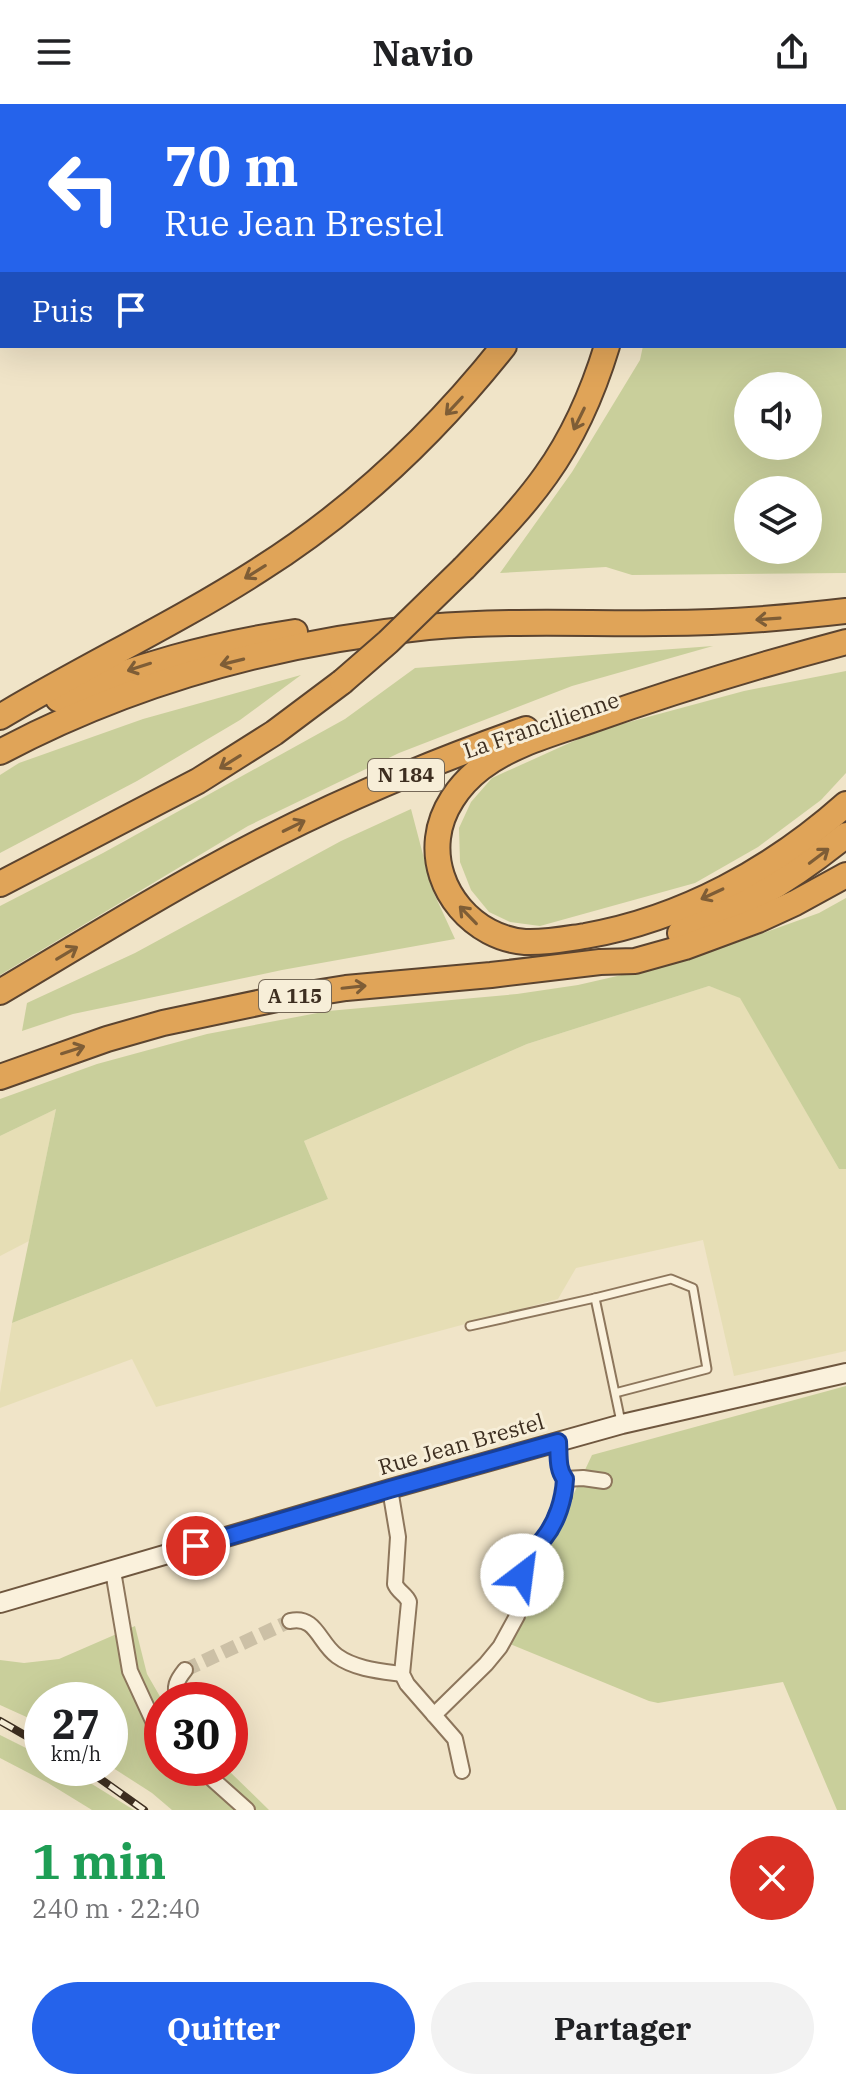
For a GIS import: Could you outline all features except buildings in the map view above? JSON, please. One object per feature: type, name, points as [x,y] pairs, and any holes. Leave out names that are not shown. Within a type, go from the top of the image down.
[{"type":"highway","points":[[0,717],[232,587],[314,532],[364,494],[413,448],[502,348]]},
{"type":"highway","points":[[0,884],[198,781],[274,733],[342,682],[388,642],[464,568],[523,505],[546,475],[579,418],[606,348]]},
{"type":"highway","points":[[0,752],[67,720],[137,692],[218,666],[346,638],[429,627],[748,620],[846,611]]},
{"type":"highway","points":[[0,725],[122,672],[170,657],[259,637],[398,619],[455,617],[576,623]]},
{"type":"highway","points":[[846,641],[631,707],[535,740],[501,756],[475,773],[457,792],[441,826],[438,854],[450,893],[473,923],[498,936],[522,942],[546,942],[635,924],[701,899],[756,872],[846,804]]},
{"type":"highway","name":"La Francilienne","points":[[0,992],[216,866],[322,812],[429,766],[543,723],[638,692],[707,672],[846,641]]},
{"type":"highway","name":"A 115","points":[[0,1077],[107,1039],[219,1010],[346,988],[600,962],[615,952],[658,941],[732,910],[796,873],[846,835]]},
{"type":"highway","points":[[600,962],[635,961],[721,935],[795,903],[846,875]]},
{"type":"street","name":"Rue Jean Brestel","points":[[0,1603],[622,1424],[846,1373]]},
{"type":"street","points":[[434,1715],[486,1664],[500,1647],[517,1616],[524,1561],[544,1539],[564,1496],[565,1479],[559,1465],[558,1442]]},
{"type":"street","points":[[565,1479],[604,1481]]},
{"type":"street","points":[[390,1489],[398,1537],[395,1584],[409,1602],[402,1674],[407,1684],[455,1739],[462,1771]]},
{"type":"street","points":[[113,1571],[130,1671],[144,1704]]},
{"type":"street","points":[[290,1621],[308,1621],[337,1656],[369,1670],[402,1674]]},
{"type":"street","points":[[176,1682],[185,1670]]},
{"type":"street","points":[[220,1786],[247,1810]]},
{"type":"lane","points":[[470,1326],[671,1279],[693,1288],[707,1369],[615,1393]]},
{"type":"lane","points":[[595,1298],[622,1424]]},
{"type":"shaded area","points":[[709,986],[740,997],[839,1169],[846,1169],[846,1351],[734,1376],[703,1240],[576,1268],[558,1299],[156,1407],[132,1359],[0,1408],[12,1323],[328,1199],[304,1141],[527,1044]]},
{"type":"shaded area","points":[[56,1109],[29,1241],[0,1256],[0,1136]]},
{"type":"green space","points":[[643,348],[846,348],[846,573],[632,575],[606,567],[500,573],[572,472],[640,360]]},
{"type":"green space","points":[[713,646],[572,686],[399,753],[248,826],[0,975],[0,906],[103,853],[345,719],[415,668]]},
{"type":"green space","points":[[846,671],[846,773],[821,800],[758,847],[695,883],[540,926],[510,922],[489,912],[471,890],[460,862],[459,828],[471,802],[492,778],[596,731],[744,691]]},
{"type":"green space","points":[[301,675],[240,720],[137,781],[0,853],[0,775],[19,763],[143,719]]},
{"type":"green space","points":[[411,809],[432,889],[455,939],[282,970],[73,1014],[22,1031],[27,1003],[135,953],[341,841]]},
{"type":"green space","points":[[846,898],[846,1169],[839,1169],[740,998],[709,986],[527,1044],[304,1141],[328,1199],[12,1323],[56,1109],[0,1136],[0,1099],[97,1064],[207,1034],[328,1011],[517,994],[578,985],[639,971],[738,942],[819,913]]},
{"type":"green space","points":[[846,1386],[846,1810],[837,1810],[783,1682],[658,1703],[510,1644],[536,1574],[592,1455]]},
{"type":"green space","points":[[135,1626],[152,1682],[144,1682],[144,1786],[244,1786],[269,1810],[172,1810],[128,1778],[128,1682],[24,1682],[24,1716],[0,1705],[0,1660],[24,1663],[59,1659]]},
{"type":"green space","points":[[0,1735],[24,1747],[24,1770],[0,1758]]},
{"type":"green space","points":[[53,1786],[95,1786],[134,1810],[92,1810]]},
{"type":"tunnel","points":[[185,1670],[290,1621]]},
{"type":"railway","points":[[0,1721],[24,1735]]},
{"type":"railway","points":[[110,1786],[144,1810]]},
{"type":"route","points":[[196,1546],[558,1442],[559,1465],[565,1479],[564,1496],[544,1539],[524,1561],[522,1575]]}]
